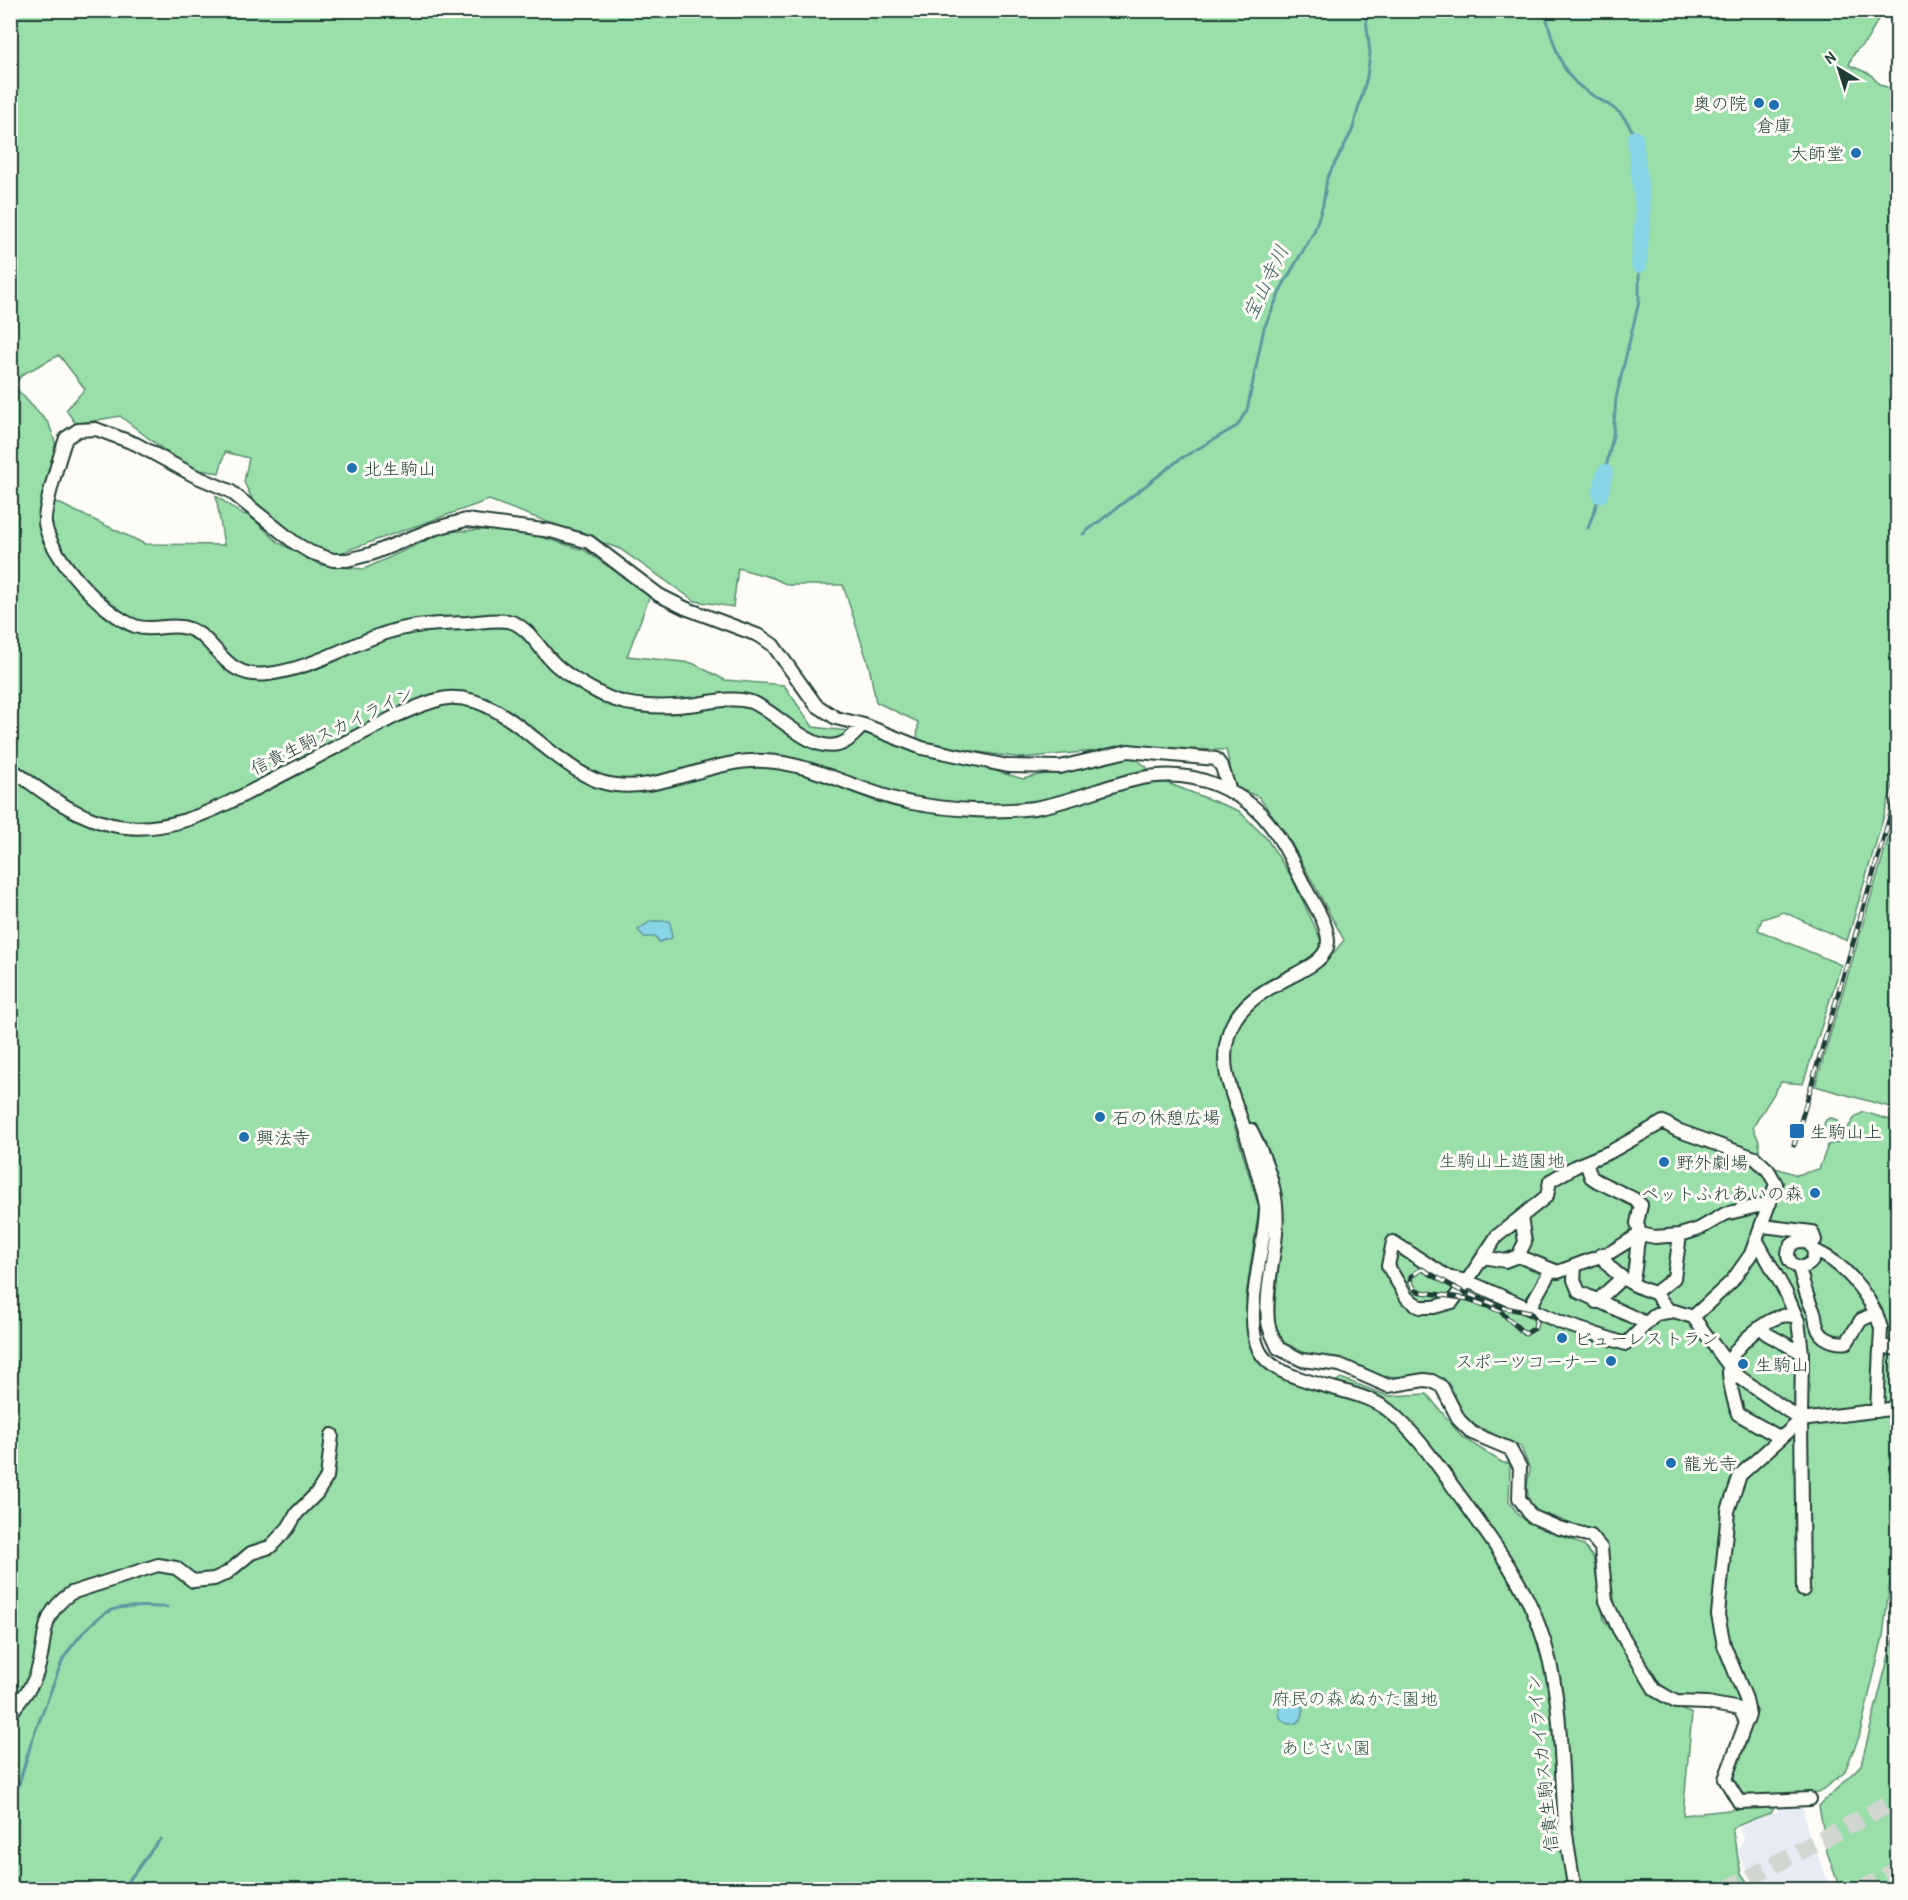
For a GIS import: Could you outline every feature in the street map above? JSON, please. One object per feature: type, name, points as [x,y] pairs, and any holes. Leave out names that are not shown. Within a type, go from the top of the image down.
[{"type":"street","points":[[864,725],[843,743],[832,746],[820,744],[795,731],[754,703],[732,699],[660,707],[612,700],[561,670],[513,622],[499,620],[415,625],[377,635],[318,662],[265,675],[249,675],[228,663],[199,636],[186,628],[136,627],[109,612],[84,586],[56,550],[44,522],[66,438],[78,430],[96,429],[136,444],[195,476],[230,491],[295,543],[310,552],[333,560],[347,560],[371,554],[433,529],[466,520],[551,531],[589,542],[659,595],[685,608],[760,636],[772,645],[816,705],[840,720],[864,725],[922,748],[1008,766],[1060,767],[1128,751],[1215,759],[1222,767],[1230,791]]},
{"type":"street","name":"信貴生駒スカイライン","points":[[10,768],[61,805],[102,822],[132,827],[167,825],[206,813],[396,716],[428,702],[448,698],[479,702],[498,712],[577,771],[595,780],[619,786],[643,785],[725,762],[754,760],[786,762],[903,802],[932,807],[1033,808],[1147,775],[1179,774],[1230,791],[1260,813],[1275,831],[1318,912],[1328,940],[1327,948],[1320,960],[1254,996],[1241,1010],[1229,1029],[1225,1048],[1227,1078],[1265,1201],[1254,1318],[1258,1348],[1270,1365],[1383,1406],[1404,1425],[1444,1474],[1503,1556],[1539,1624],[1549,1658],[1556,1697],[1565,1832],[1575,1890]]},
{"type":"street","points":[[1693,1317],[1732,1281],[1757,1241],[1776,1184],[1768,1170],[1755,1158],[1677,1130],[1663,1122],[1610,1152],[1550,1181],[1547,1196],[1497,1236],[1484,1257],[1467,1281],[1452,1302],[1434,1308],[1420,1307],[1407,1298],[1388,1266],[1393,1242],[1448,1277],[1467,1281],[1562,1323],[1626,1344],[1656,1314],[1670,1312],[1693,1317],[1729,1366],[1750,1387],[1801,1420]]},
{"type":"street","points":[[1243,1124],[1252,1131],[1276,1206],[1274,1250],[1268,1294],[1268,1325],[1278,1348],[1302,1360],[1340,1365],[1388,1386],[1424,1380],[1432,1381],[1442,1387],[1458,1420],[1472,1433],[1510,1449],[1520,1467],[1519,1498],[1531,1516],[1559,1528],[1590,1536],[1601,1548],[1606,1601],[1618,1630],[1655,1690],[1676,1702],[1707,1703],[1740,1709],[1746,1722]]},
{"type":"street","points":[[1586,1162],[1592,1177],[1641,1205],[1637,1223],[1640,1234],[1636,1243],[1637,1269],[1627,1280],[1596,1302]]},
{"type":"street","points":[[1640,1234],[1655,1238],[1680,1235],[1699,1229],[1725,1214],[1770,1203]]},
{"type":"street","points":[[1484,1257],[1505,1262],[1518,1256],[1525,1242],[1521,1217]]},
{"type":"street","points":[[1763,1226],[1812,1232],[1815,1240],[1812,1247],[1814,1257],[1810,1264],[1799,1267]]},
{"type":"street","points":[[1518,1256],[1558,1272],[1629,1243],[1640,1234]]},
{"type":"street","points":[[1655,1293],[1674,1278],[1680,1235]]},
{"type":"street","points":[[1757,1241],[1796,1316],[1802,1353],[1803,1590]]},
{"type":"street","points":[[1876,1313],[1861,1320],[1847,1342],[1839,1343],[1824,1338],[1817,1328],[1815,1313],[1807,1300],[1799,1267],[1792,1262],[1789,1250],[1799,1242],[1826,1255],[1847,1274],[1876,1313],[1881,1328],[1877,1405]]},
{"type":"street","points":[[1601,1255],[1608,1267],[1627,1280],[1655,1293],[1670,1312]]},
{"type":"street","points":[[1575,1267],[1574,1280],[1579,1292],[1613,1310],[1622,1310],[1646,1323]]},
{"type":"street","points":[[1530,1307],[1551,1270]]},
{"type":"street","points":[[1781,1438],[1738,1414],[1729,1366],[1737,1347],[1762,1327],[1783,1315],[1796,1316]]},
{"type":"street","points":[[1762,1327],[1767,1334],[1802,1353]]},
{"type":"street","points":[[1880,1346],[1898,1349]]},
{"type":"street","points":[[1810,1799],[1739,1802],[1725,1779],[1749,1715],[1746,1700],[1724,1644],[1718,1615],[1732,1494],[1740,1476],[1801,1420],[1898,1402]]},
{"type":"street","points":[[1877,1405],[1898,1408]]},
{"type":"street","points":[[10,1715],[34,1680],[42,1659],[44,1627],[59,1601],[71,1593],[158,1565],[176,1568],[193,1581],[214,1579],[227,1573],[251,1553],[270,1547],[327,1477],[332,1435]]},
{"type":"shaded area","points":[[1778,1806],[1803,1808],[1809,1836],[1832,1889],[1763,1889],[1761,1884],[1748,1875],[1737,1850],[1744,1839],[1739,1827],[1778,1811]]},
{"type":"green space","points":[[11,11],[1885,11],[1867,39],[1854,53],[1849,65],[1870,74],[1880,85],[1897,90],[1897,771],[1847,941],[1784,912],[1762,919],[1758,930],[1841,965],[1803,1084],[1781,1082],[1753,1127],[1759,1141],[1759,1155],[1767,1165],[1797,1175],[1819,1169],[1828,1145],[1838,1142],[1856,1116],[1864,1112],[1897,1122],[1897,1523],[1883,1636],[1859,1737],[1844,1773],[1819,1792],[1750,1796],[1737,1791],[1734,1771],[1753,1714],[1734,1702],[1676,1695],[1653,1679],[1616,1613],[1607,1549],[1598,1534],[1530,1508],[1527,1487],[1530,1469],[1521,1447],[1464,1420],[1444,1378],[1375,1376],[1341,1359],[1297,1352],[1280,1339],[1274,1317],[1282,1222],[1232,1083],[1229,1053],[1240,1019],[1266,992],[1324,965],[1344,940],[1287,835],[1259,797],[1235,787],[1226,750],[1126,748],[1021,758],[917,743],[918,722],[876,702],[869,666],[843,585],[788,585],[738,568],[733,607],[695,601],[620,549],[489,500],[337,554],[300,543],[256,507],[244,482],[249,458],[225,452],[219,473],[187,468],[120,416],[76,424],[66,410],[85,389],[59,355],[23,374],[13,385],[49,424],[55,442],[56,502],[145,544],[224,545],[216,496],[240,513],[250,516],[279,543],[321,565],[364,569],[445,532],[511,528],[584,550],[650,595],[627,656],[692,663],[725,680],[784,685],[813,727],[866,733],[1023,779],[1104,760],[1134,757],[1165,782],[1239,811],[1267,839],[1292,878],[1321,940],[1318,951],[1307,961],[1261,984],[1249,994],[1230,1017],[1221,1038],[1220,1078],[1259,1208],[1246,1296],[1251,1347],[1259,1362],[1267,1369],[1322,1391],[1341,1378],[1388,1396],[1427,1394],[1462,1437],[1503,1463],[1510,1463],[1509,1501],[1519,1516],[1583,1545],[1593,1557],[1604,1620],[1651,1689],[1678,1708],[1692,1714],[1683,1815],[1775,1805],[1772,1812],[1732,1828],[1741,1873],[1752,1889],[11,1890]]},
{"type":"green space","points":[[1897,809],[1898,1109],[1815,1086]]},
{"type":"green space","points":[[1831,1118],[1836,1120],[1838,1125],[1836,1130],[1831,1132],[1826,1130],[1824,1125],[1826,1120]]},
{"type":"green space","points":[[1897,1623],[1897,1889],[1840,1889],[1827,1852],[1819,1806],[1861,1765]]},
{"type":"water","points":[[651,921],[670,921],[672,938],[659,942],[656,937],[644,937],[638,930]]},
{"type":"water","points":[[1291,1700],[1296,1701],[1302,1707],[1302,1717],[1296,1723],[1291,1724],[1286,1723],[1280,1717],[1279,1712],[1280,1707],[1286,1701]]},
{"type":"waterway","name":"宝山寺川","points":[[1083,534],[1180,459],[1237,426],[1247,410],[1264,328],[1283,285],[1314,232],[1323,205],[1327,178],[1352,131],[1367,77],[1370,53],[1365,10]]},
{"type":"waterway","name":"宝山寺川","points":[[1544,10],[1557,53],[1567,73],[1590,94],[1613,107],[1625,119],[1635,138]]},
{"type":"waterway","name":"宝山寺川","points":[[1635,138],[1643,212],[1639,265]]},
{"type":"waterway","name":"宝山寺川","points":[[1605,472],[1613,436],[1616,398],[1639,301],[1639,265]]},
{"type":"waterway","name":"宝山寺川","points":[[1600,495],[1605,472]]},
{"type":"waterway","name":"宝山寺川","points":[[1588,528],[1600,495]]},
{"type":"waterway","points":[[10,1797],[19,1784],[32,1740],[63,1659],[80,1636],[103,1615],[119,1608],[167,1607]]},
{"type":"waterway","points":[[118,1890],[130,1879],[161,1839]]},
{"type":"tunnel","points":[[1726,1890],[1898,1799]]},
{"type":"tunnel","points":[[1861,1890],[1898,1870]]},
{"type":"railway","points":[[1794,1145],[1898,789]]},
{"type":"railway","points":[[1422,1269],[1459,1290],[1501,1307],[1531,1313],[1536,1321],[1535,1328],[1525,1334],[1500,1311],[1468,1299],[1416,1291],[1410,1281],[1411,1276],[1422,1269]]},
{"type":"place","name":"奥の院","points":[[1759,103]]},
{"type":"place","name":"倉庫","points":[[1774,105]]},
{"type":"place","name":"大師堂","points":[[1856,153]]},
{"type":"place","name":"北生駒山","points":[[352,468]]},
{"type":"place","name":"石の休憩広場","points":[[1100,1117]]},
{"type":"place","name":"生駒山上","points":[[1797,1131]]},
{"type":"place","name":"興法寺","points":[[244,1137]]},
{"type":"place","name":"野外劇場","points":[[1664,1162]]},
{"type":"place","name":"ペットふれあいの森","points":[[1815,1193]]},
{"type":"place","name":"ビューレストラン","points":[[1562,1338]]},
{"type":"place","name":"スポーツコーナー","points":[[1611,1361]]},
{"type":"place","name":"生駒山","points":[[1743,1364]]},
{"type":"place","name":"龍光寺","points":[[1671,1463]]},
{"type":"park label","name":"生駒山上遊園地","points":[[1502,1160]]},
{"type":"park label","name":"府民の森 ぬかた園地","points":[[1355,1698]]},
{"type":"park label","name":"あじさい園","points":[[1326,1747]]}]
